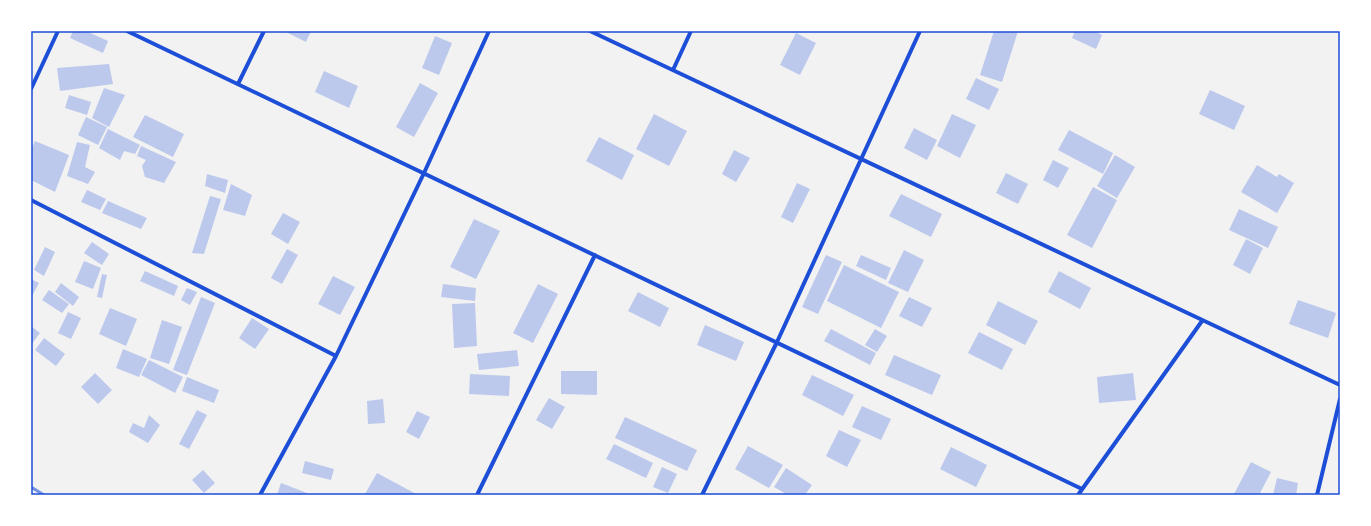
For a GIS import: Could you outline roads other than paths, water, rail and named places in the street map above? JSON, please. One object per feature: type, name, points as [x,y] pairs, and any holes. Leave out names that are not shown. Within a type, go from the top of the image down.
[{"type":"street","points":[[31,89],[58,31]]},
{"type":"street","points":[[127,31],[1082,489]]},
{"type":"street","points":[[238,84],[264,31]]},
{"type":"street","points":[[260,495],[336,356],[424,173],[489,31]]},
{"type":"street","points":[[590,31],[1340,385]]},
{"type":"street","points":[[673,70],[691,31]]},
{"type":"street","points":[[702,495],[777,342],[920,31]]},
{"type":"street","points":[[31,200],[336,356]]},
{"type":"street","points":[[477,495],[595,255]]},
{"type":"street","points":[[1078,495],[1202,321]]},
{"type":"street","points":[[1316,495],[1340,399]]},
{"type":"railway","points":[[31,487],[44,495]]}]
